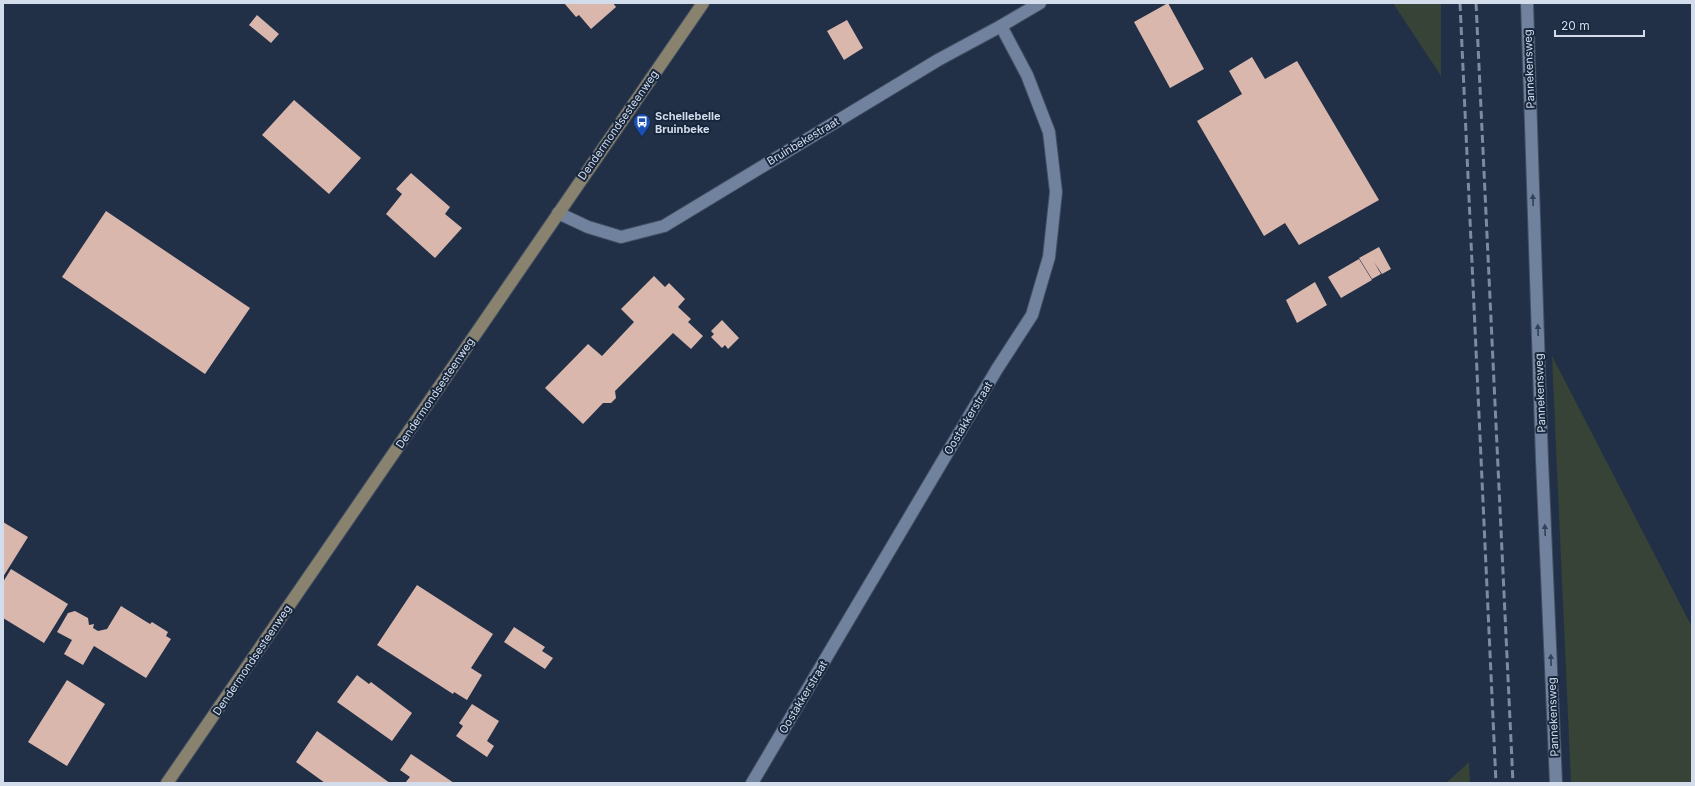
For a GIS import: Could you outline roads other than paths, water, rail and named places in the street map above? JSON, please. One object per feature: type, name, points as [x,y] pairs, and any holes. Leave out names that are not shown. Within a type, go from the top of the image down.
[{"type":"main road","name":"Dendermondsesteenweg","points":[[167,783],[703,3]]},
{"type":"street","name":"Bruinbekestraat","points":[[558,213],[588,227],[620,237],[664,226],[938,60],[1040,3]]},
{"type":"street","name":"Pannekensweg","points":[[1527,3],[1542,444],[1556,783]]},
{"type":"street","name":"Oostakkerstraat","points":[[752,783],[997,369],[1032,315],[1049,257],[1056,192],[1049,132],[1027,75],[1001,26]]},
{"type":"railway","points":[[1460,3],[1496,783]]},
{"type":"railway","points":[[1476,3],[1513,783]]},
{"type":"place","name":"Schellebelle Bruinbeke","points":[[642,137]]}]
